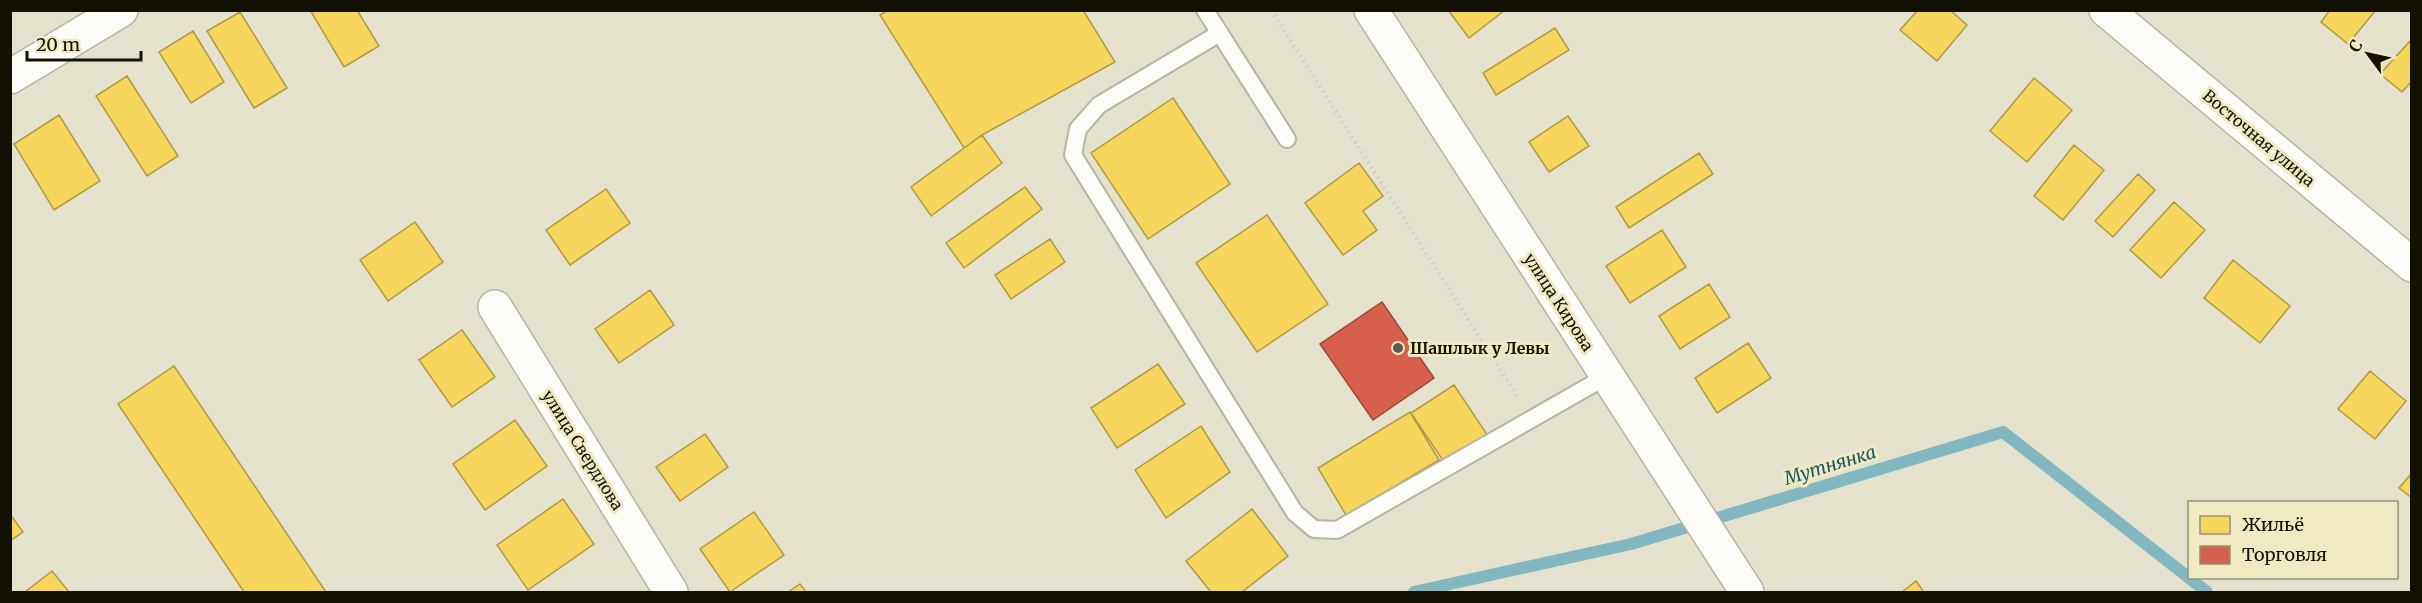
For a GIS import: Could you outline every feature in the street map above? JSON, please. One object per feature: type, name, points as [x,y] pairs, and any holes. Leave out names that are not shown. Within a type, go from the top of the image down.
[{"type":"street","points":[[10,77],[121,10]]},
{"type":"street","name":"улица Кирова","points":[[1371,10],[1748,592]]},
{"type":"street","name":"Восточная улица","points":[[2106,10],[2412,265]]},
{"type":"street","name":"улица Свердлова","points":[[495,307],[671,592]]},
{"type":"lane","points":[[1205,10],[1287,139]]},
{"type":"lane","points":[[1220,33],[1099,105],[1078,129],[1073,155],[1295,513],[1314,529],[1337,530],[1608,376]]},
{"type":"path","points":[[1271,10],[1532,419]]},
{"type":"building: Жильё","points":[[310,10],[357,10],[379,46],[344,67]]},
{"type":"building: Жильё","points":[[888,10],[1083,10],[1115,62],[982,135],[964,148],[880,15]]},
{"type":"building: Жильё","points":[[1448,10],[1505,10],[1469,38]]},
{"type":"building: Жильё","points":[[1918,10],[1950,10],[1967,25],[1937,61],[1900,30]]},
{"type":"building: Жильё","points":[[2330,10],[2376,10],[2348,44],[2321,22]]},
{"type":"building: Жильё","points":[[240,12],[287,88],[254,108],[207,31]]},
{"type":"building: Жильё","points":[[1555,28],[1569,50],[1496,95],[1483,73]]},
{"type":"building: Жильё","points":[[193,31],[224,82],[191,103],[159,52]]},
{"type":"building: Жильё","points":[[2412,39],[2412,81],[2402,92],[2380,74]]},
{"type":"building: Жильё","points":[[127,76],[178,156],[147,176],[96,96]]},
{"type":"building: Жильё","points":[[2034,78],[2072,110],[2027,162],[1990,131]]},
{"type":"building: Жильё","points":[[1173,98],[1230,184],[1148,239],[1091,153]]},
{"type":"building: Жильё","points":[[59,115],[100,181],[54,210],[14,144]]},
{"type":"building: Жильё","points":[[1568,116],[1589,146],[1549,172],[1529,142]]},
{"type":"building: Жильё","points":[[982,135],[1002,163],[931,216],[911,187]]},
{"type":"building: Жильё","points":[[2074,145],[2104,170],[2063,220],[2034,196]]},
{"type":"building: Жильё","points":[[1699,153],[1713,174],[1629,228],[1616,207]]},
{"type":"building: Жильё","points":[[1359,163],[1383,196],[1363,211],[1377,230],[1343,255],[1305,203]]},
{"type":"building: Жильё","points":[[2138,174],[2155,190],[2113,237],[2095,221]]},
{"type":"building: Жильё","points":[[1025,187],[1042,209],[964,268],[946,243]]},
{"type":"building: Жильё","points":[[606,189],[630,223],[570,265],[546,230]]},
{"type":"building: Жильё","points":[[2174,202],[2205,230],[2161,278],[2130,250]]},
{"type":"building: Жильё","points":[[1267,215],[1328,304],[1257,352],[1196,263]]},
{"type":"building: Жильё","points":[[415,222],[443,262],[388,301],[360,260]]},
{"type":"building: Жильё","points":[[1662,230],[1686,267],[1630,303],[1606,266]]},
{"type":"building: Жильё","points":[[1050,239],[1065,262],[1011,299],[995,275]]},
{"type":"building: Жильё","points":[[2233,260],[2290,306],[2260,343],[2204,298]]},
{"type":"building: Жильё","points":[[1709,284],[1730,317],[1680,349],[1659,316]]},
{"type":"building: Жильё","points":[[650,290],[674,325],[619,363],[595,329]]},
{"type":"building: Жильё","points":[[462,330],[495,377],[452,407],[419,360]]},
{"type":"building: Жильё","points":[[1748,343],[1771,378],[1717,413],[1695,378]]},
{"type":"building: Жильё","points":[[1158,364],[1185,404],[1117,448],[1091,408]]},
{"type":"building: Жильё","points":[[174,366],[326,592],[244,592],[118,404]]},
{"type":"building: Жильё","points":[[2370,371],[2406,401],[2375,439],[2338,409]]},
{"type":"building: Жильё","points":[[1454,385],[1488,436],[1446,465],[1411,413]]},
{"type":"building: Жильё","points":[[1410,412],[1439,460],[1346,515],[1318,468]]},
{"type":"building: Жильё","points":[[515,420],[547,466],[485,510],[453,464]]},
{"type":"building: Жильё","points":[[1201,426],[1230,472],[1166,518],[1135,470]]},
{"type":"building: Жильё","points":[[705,434],[728,467],[680,501],[656,467]]},
{"type":"building: Жильё","points":[[2412,473],[2412,498],[2399,488]]},
{"type":"building: Жильё","points":[[563,499],[594,544],[528,590],[497,545]]},
{"type":"building: Жильё","points":[[1252,509],[1288,556],[1242,592],[1211,592],[1186,561]]},
{"type":"building: Жильё","points":[[754,512],[784,555],[730,592],[700,549]]},
{"type":"building: Жильё","points":[[10,514],[23,532],[10,541]]},
{"type":"building: Жильё","points":[[52,571],[69,592],[25,592]]},
{"type":"building: Жильё","points":[[1916,581],[1924,592],[1902,592]]},
{"type":"building: Жильё","points":[[800,584],[806,592],[788,592]]},
{"type":"building: Торговля","points":[[1382,302],[1434,378],[1373,420],[1320,344]]},
{"type":"waterway","name":"Мутнянка","points":[[1414,592],[1631,544],[2003,432],[2188,577]]},
{"type":"waterway","name":"Мутнянка","points":[[2190,579],[2207,592]]},
{"type":"place","name":"Шашлык у Левы","points":[[1398,348]]}]
